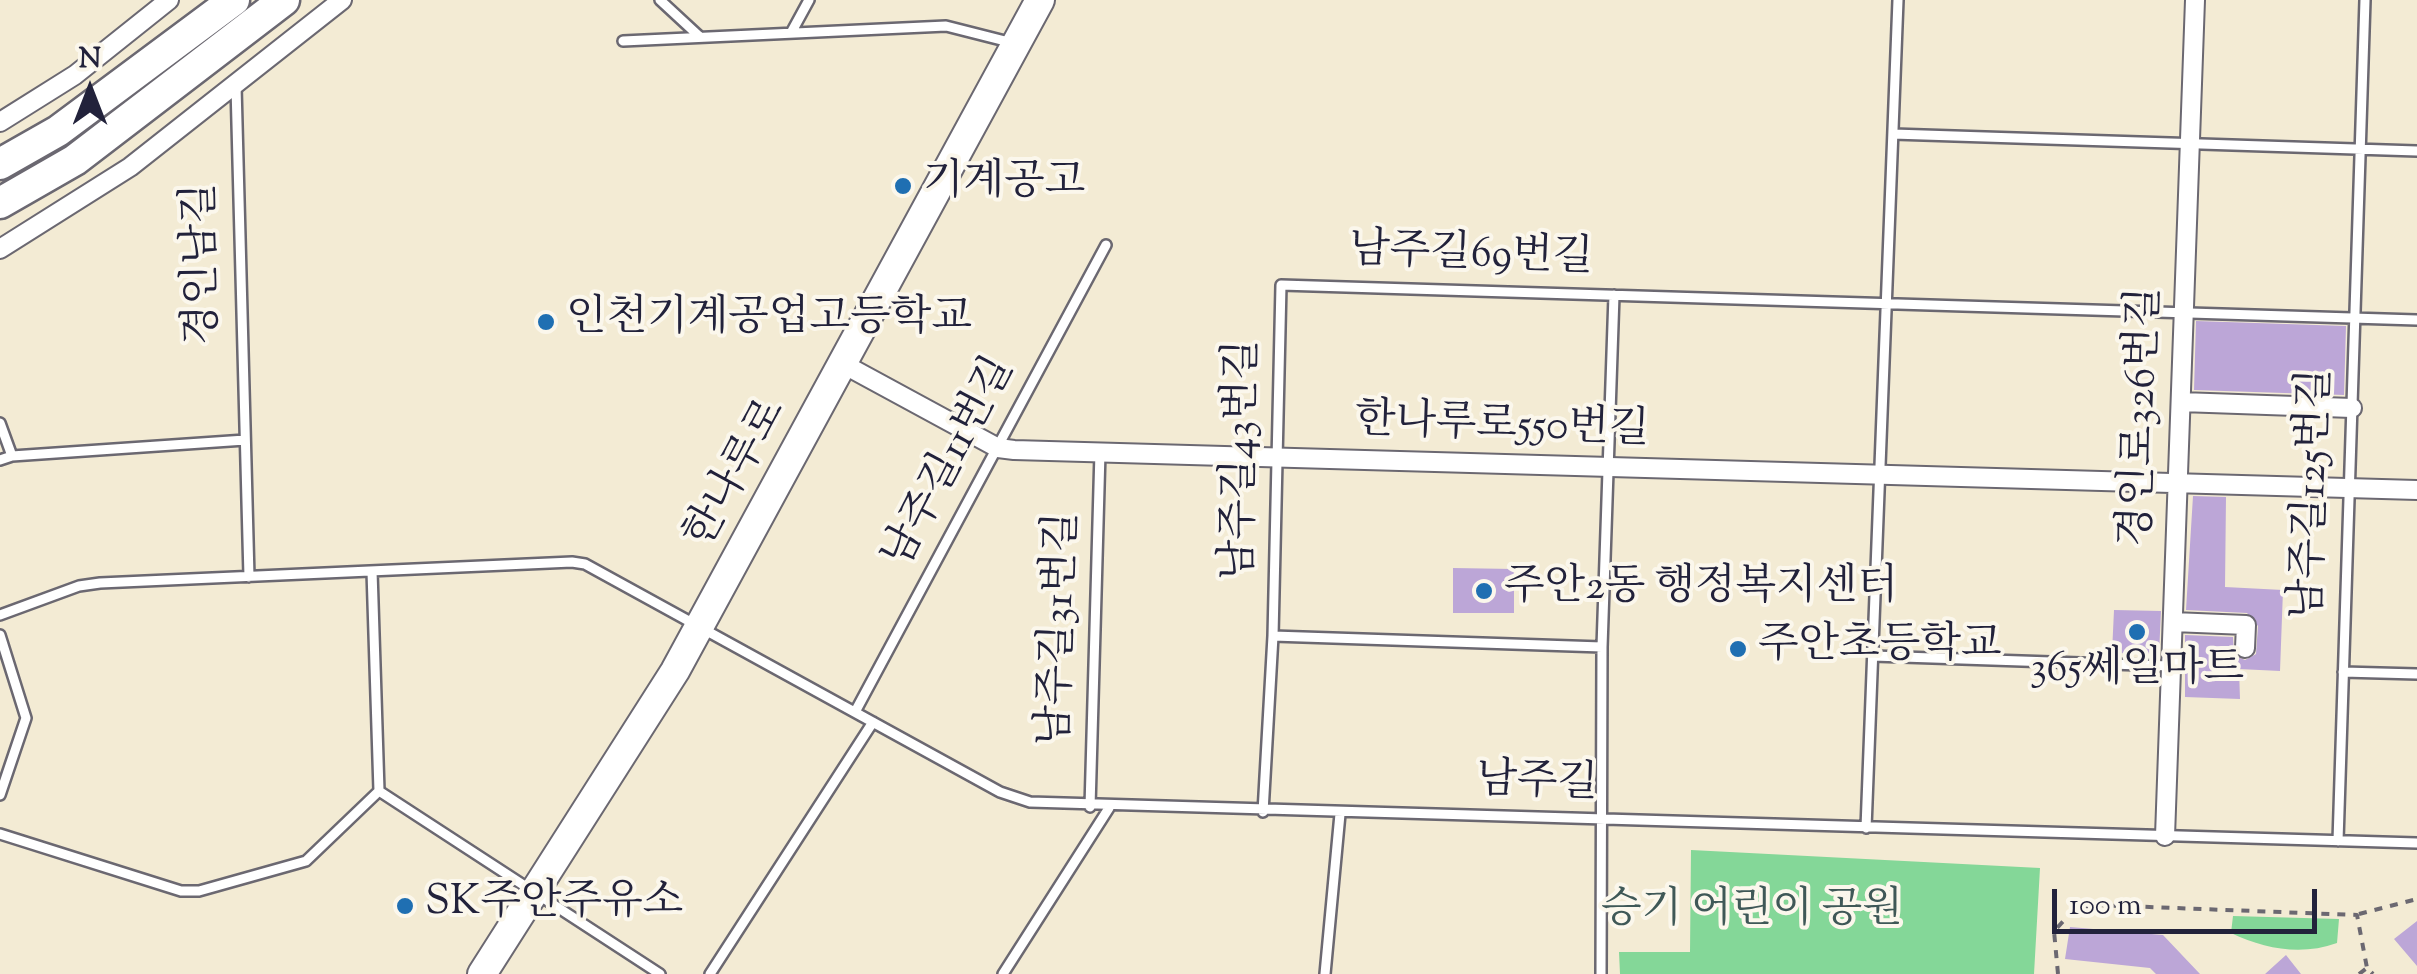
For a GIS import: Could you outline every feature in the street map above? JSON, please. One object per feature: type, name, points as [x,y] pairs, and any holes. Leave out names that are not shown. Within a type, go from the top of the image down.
[{"type":"highway","points":[[0,164],[58,131],[234,0]]},
{"type":"highway","points":[[0,203],[75,160],[284,0]]},
{"type":"main road","name":"한나루로","points":[[482,974],[700,627],[846,365],[1040,0]]},
{"type":"street","points":[[0,122],[75,75],[168,0]]},
{"type":"street","name":"경인남길","points":[[0,249],[130,167],[342,0]]},
{"type":"street","name":"경인로326번길","points":[[2166,836],[2194,0]]},
{"type":"street","name":"한나루로550번길","points":[[846,365],[998,448],[2417,490]]},
{"type":"street","points":[[2180,402],[2352,408]]},
{"type":"street","points":[[2173,622],[2246,625],[2246,648]]},
{"type":"lane","points":[[660,0],[700,37]]},
{"type":"lane","points":[[790,33],[809,0]]},
{"type":"lane","points":[[1866,828],[1898,0]]},
{"type":"lane","name":"남주길125번길","points":[[2338,841],[2365,0]]},
{"type":"lane","points":[[623,41],[946,26],[1016,44]]},
{"type":"lane","name":"경인남길","points":[[236,86],[249,576]]},
{"type":"lane","points":[[1893,134],[2417,151]]},
{"type":"lane","name":"남주길11번길","points":[[855,712],[1106,245]]},
{"type":"lane","name":"남주길69번길","points":[[1281,285],[1614,295],[1602,647],[1601,974]]},
{"type":"lane","name":"남주길43번길","points":[[1263,812],[1273,636],[1281,285]]},
{"type":"lane","points":[[1614,295],[2355,318]]},
{"type":"lane","name":"남주길125번길","points":[[2355,318],[2417,320]]},
{"type":"lane","points":[[0,422],[12,456]]},
{"type":"lane","points":[[0,460],[12,456],[246,440]]},
{"type":"lane","name":"남주길31번길","points":[[1090,807],[1100,452]]},
{"type":"lane","name":"남주길","points":[[0,615],[79,586],[585,564],[1000,792],[1030,802],[1109,808],[2417,843]]},
{"type":"lane","points":[[0,834],[182,891],[199,891],[306,861],[379,791],[372,571]]},
{"type":"lane","points":[[0,635],[26,718],[0,794]]},
{"type":"lane","name":"남주길43번길","points":[[1273,636],[1602,647]]},
{"type":"lane","points":[[1872,656],[2171,666]]},
{"type":"lane","name":"남주길125번길","points":[[2343,672],[2417,674]]},
{"type":"lane","points":[[710,974],[873,722]]},
{"type":"lane","points":[[379,791],[660,974]]},
{"type":"lane","points":[[1003,974],[1109,808]]},
{"type":"lane","points":[[1324,974],[1340,814]]},
{"type":"path","points":[[2058,974],[2054,931],[2063,918],[2085,905],[2357,915],[2417,899]]},
{"type":"path","points":[[2357,915],[2367,968],[2372,974]]},
{"type":"path","points":[[2359,974],[2367,968]]},
{"type":"green space","name":"승기 어린이 공원","points":[[1691,850],[2040,868],[2034,974],[1620,974],[1619,952],[1690,952]]},
{"type":"green space","points":[[2233,916],[2339,919],[2337,943],[2297,950],[2270,947],[2231,933]]},
{"type":"building","points":[[2196,321],[2346,326],[2344,395],[2194,390]]},
{"type":"building","points":[[2193,496],[2226,497],[2225,587],[2283,590],[2280,671],[2239,669],[2240,699],[2185,697],[2185,635],[2233,637],[2234,655],[2245,660],[2256,654],[2258,626],[2247,613],[2186,610]]},
{"type":"building","name":"주안2동 행정복지센터","points":[[1453,568],[1514,569],[1514,613],[1453,613]]},
{"type":"building","name":"365쎄일마트","points":[[2114,610],[2161,611],[2159,654],[2112,653]]},
{"type":"building","points":[[2417,921],[2417,966],[2394,939]]},
{"type":"building","points":[[2070,927],[2163,935],[2200,974],[2156,974],[2150,968],[2065,959]]},
{"type":"building","points":[[2286,955],[2301,974],[2265,974]]},
{"type":"place","name":"기계공고","points":[[903,186]]},
{"type":"place","name":"인천기계공업고등학교","points":[[546,322]]},
{"type":"place","name":"주안2동 행정복지센터","points":[[1484,591]]},
{"type":"place","name":"365쎄일마트","points":[[2137,632]]},
{"type":"place","name":"주안초등학교","points":[[1738,649]]},
{"type":"place","name":"SK주안주유소","points":[[405,906]]}]
